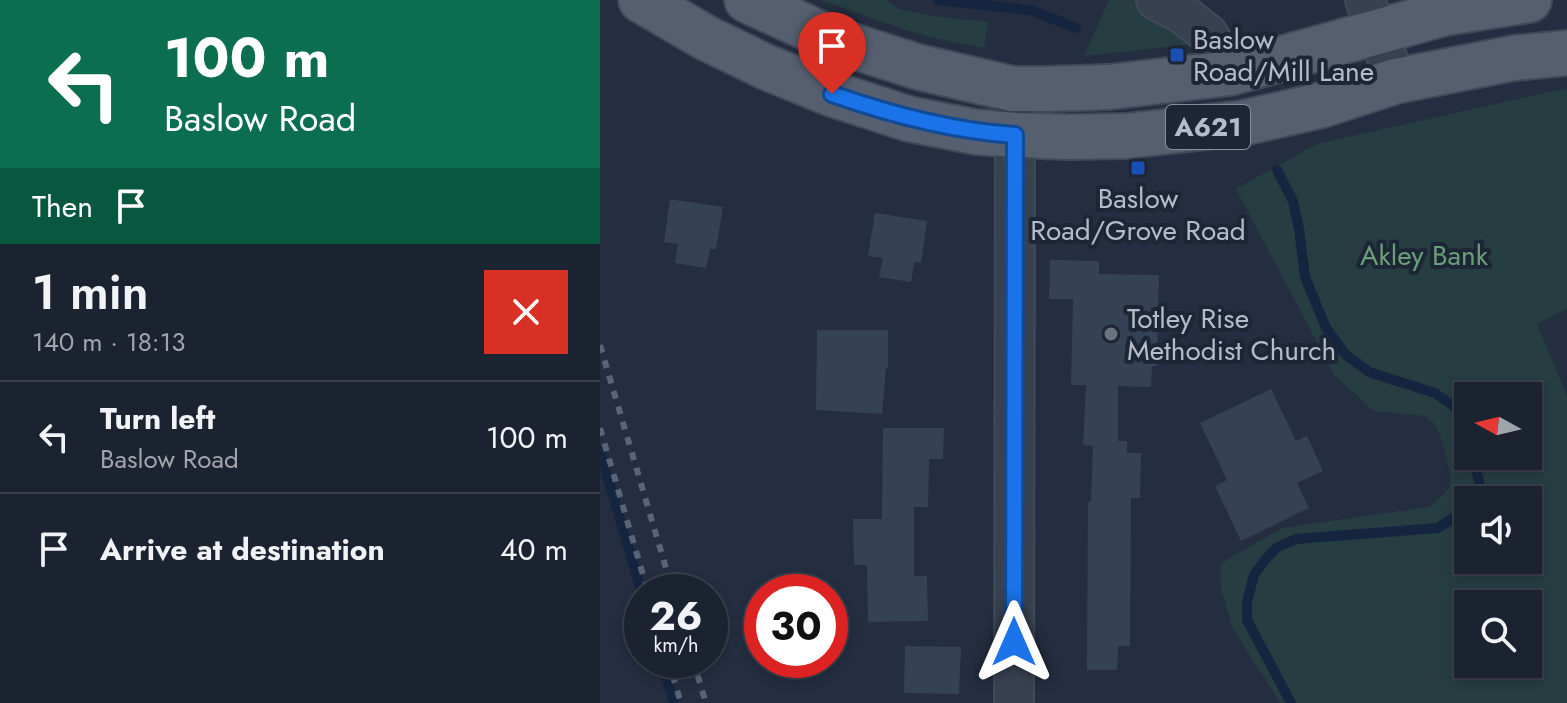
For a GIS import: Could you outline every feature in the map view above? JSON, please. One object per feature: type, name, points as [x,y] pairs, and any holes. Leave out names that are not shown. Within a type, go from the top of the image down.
[{"type":"main road","name":"A621","points":[[641,0],[736,53],[832,94],[909,119],[976,132],[1015,135],[1126,136],[1243,123],[1322,105],[1396,81],[1514,58],[1567,53]]},
{"type":"main road","name":"A621","points":[[747,0],[845,44],[918,67],[1013,89],[1109,87],[1230,73],[1371,16],[1445,13],[1529,0]]},
{"type":"street","points":[[1156,0],[1181,13],[1208,34],[1230,73]]},
{"type":"street","points":[[1371,16],[1396,81]]},
{"type":"street","points":[[1013,89],[1014,703]]},
{"type":"green space","points":[[821,0],[885,0],[899,9],[988,22],[984,48],[902,29]]},
{"type":"green space","points":[[1109,0],[1136,0],[1176,20],[1195,44],[1084,56]]},
{"type":"green space","name":"Akley Bank","points":[[1567,88],[1567,309],[1537,324],[1567,396],[1567,703],[1280,703],[1232,627],[1221,588],[1221,563],[1283,528],[1429,507],[1450,487],[1451,477],[1435,424],[1425,416],[1374,411],[1335,376],[1236,189],[1317,144]]},
{"type":"building","points":[[670,199],[723,207],[716,249],[710,249],[706,268],[675,263],[678,244],[664,242]]},
{"type":"building","points":[[875,213],[927,221],[921,263],[914,262],[911,282],[879,277],[883,258],[868,256]]},
{"type":"building","points":[[1050,260],[1099,261],[1099,274],[1159,275],[1157,366],[1152,366],[1151,387],[1118,386],[1118,441],[1127,441],[1127,453],[1141,453],[1140,498],[1131,498],[1130,646],[1118,646],[1117,670],[1087,670],[1088,502],[1091,502],[1093,446],[1083,445],[1086,385],[1071,385],[1073,299],[1049,299]]},
{"type":"building","points":[[817,330],[888,330],[888,368],[882,414],[816,410]]},
{"type":"building","points":[[1271,389],[1296,441],[1307,436],[1323,471],[1297,483],[1309,508],[1241,541],[1215,486],[1227,480],[1200,423]]},
{"type":"building","points":[[883,428],[944,428],[943,459],[929,459],[928,507],[914,507],[914,576],[927,576],[928,621],[868,622],[867,565],[854,565],[853,519],[882,519]]},
{"type":"building","points":[[905,646],[961,647],[959,694],[904,693]]},
{"type":"waterway","points":[[938,0],[1030,10],[1076,28]]},
{"type":"waterway","points":[[1277,170],[1293,201],[1305,277],[1326,328],[1346,355],[1369,372],[1435,393],[1454,406]]},
{"type":"waterway","points":[[600,451],[636,574]]},
{"type":"waterway","points":[[1476,470],[1480,486]]},
{"type":"waterway","points":[[1291,703],[1247,620],[1247,602],[1254,575],[1265,560],[1276,548],[1296,539],[1438,528],[1454,517]]},
{"type":"waterway","points":[[666,678],[674,703]]},
{"type":"railway","points":[[600,345],[668,574]]},
{"type":"railway","points":[[600,428],[643,574]]},
{"type":"railway","points":[[673,678],[681,703]]},
{"type":"railway","points":[[698,678],[706,703]]},
{"type":"place","name":"Baslow Road/Mill Lane","points":[[1177,55]]},
{"type":"place","name":"Baslow Road/Grove Road","points":[[1138,168]]},
{"type":"place","name":"Totley Rise Methodist Church","points":[[1111,334]]},
{"type":"route","points":[[832,94],[909,119],[976,132],[1015,135],[1014,642]]}]
